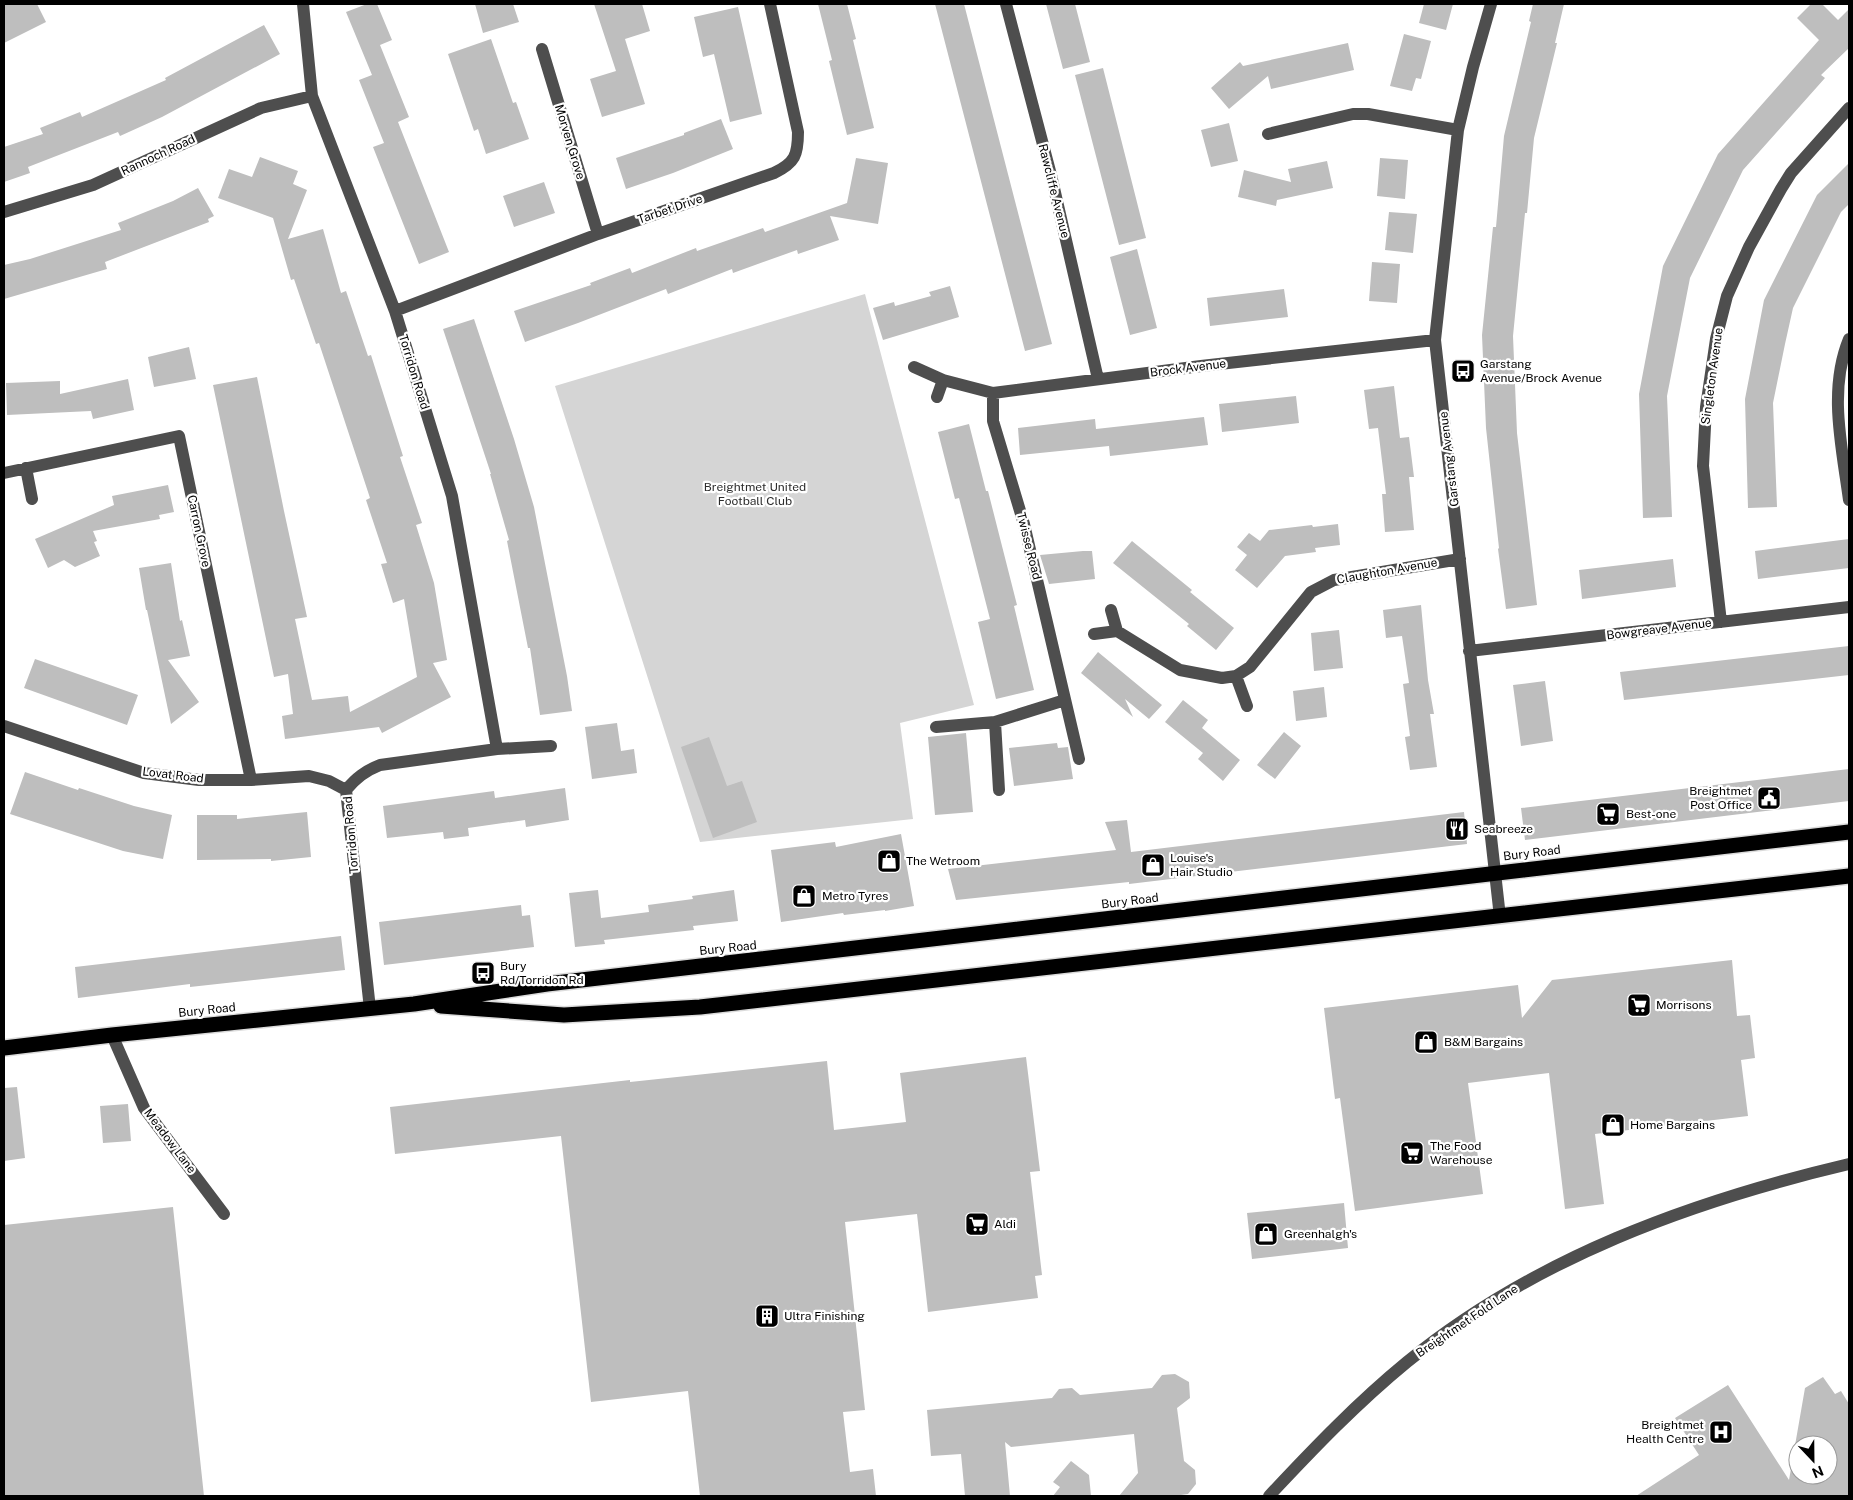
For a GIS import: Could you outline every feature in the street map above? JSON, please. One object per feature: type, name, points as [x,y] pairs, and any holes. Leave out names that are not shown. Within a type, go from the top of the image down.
[{"type":"highway","name":"Bury Road","points":[[4,1048],[414,1004],[547,984],[1849,832]]},
{"type":"highway","name":"Bury Road","points":[[414,1004],[564,1015],[700,1007],[1849,876]]},
{"type":"street","name":"Torridon Road","points":[[303,4],[312,96],[395,311],[452,496],[497,749]]},
{"type":"street","name":"Tarbet Drive","points":[[395,311],[598,234],[774,174],[785,168],[795,159],[798,132],[770,4]]},
{"type":"street","name":"Rawcliffe Avenue","points":[[1006,4],[1051,175],[1098,379]]},
{"type":"street","name":"Garstang Avenue","points":[[1492,4],[1458,130],[1435,340],[1500,917]]},
{"type":"street","name":"Morven Grove","points":[[542,49],[598,234]]},
{"type":"street","name":"Rannoch Road","points":[[4,212],[93,185],[261,108],[312,96]]},
{"type":"street","name":"Singleton Avenue","points":[[1721,622],[1703,466],[1706,407],[1716,339],[1727,296],[1749,247],[1781,189],[1791,173],[1849,108]]},
{"type":"street","points":[[1268,134],[1353,114],[1368,114],[1458,130]]},
{"type":"street","points":[[1849,339],[1839,379],[1837,414],[1849,500]]},
{"type":"street","name":"Brock Avenue","points":[[914,367],[943,380],[993,393],[1435,340]]},
{"type":"street","points":[[937,397],[943,380]]},
{"type":"street","name":"Twisse Road","points":[[993,393],[993,421],[1024,524],[1079,759]]},
{"type":"street","name":"Carron Grove","points":[[4,473],[179,436],[251,780]]},
{"type":"street","points":[[26,468],[32,499]]},
{"type":"street","name":"Claughton Avenue","points":[[1236,676],[1250,667],[1311,592],[1322,585],[1334,580],[1460,559]]},
{"type":"street","name":"Bowgreave Avenue","points":[[1470,651],[1849,606]]},
{"type":"street","points":[[1111,610],[1117,630],[1180,670],[1222,678],[1236,676],[1247,706]]},
{"type":"street","points":[[1094,634],[1117,630]]},
{"type":"street","points":[[936,727],[995,722],[1065,700]]},
{"type":"street","points":[[995,722],[999,790]]},
{"type":"street","name":"Lovat Road","points":[[4,726],[144,773],[199,780],[251,780],[309,776],[329,781],[346,790]]},
{"type":"street","name":"Torridon Road","points":[[370,1009],[346,790],[366,771],[380,765],[497,749],[551,746]]},
{"type":"street","name":"Meadow Lane","points":[[112,1035],[144,1108],[224,1214]]},
{"type":"street","name":"Breightmet Fold Lane","points":[[1269,1496],[1324,1436],[1366,1396],[1408,1360],[1495,1299],[1546,1270],[1594,1247],[1636,1230],[1710,1203],[1814,1172],[1849,1164]]},
{"type":"green space","name":"Breightmet United Football Club","points":[[865,294],[974,705],[900,723],[913,819],[700,842],[555,386]]},
{"type":"building","points":[[4,4],[37,4],[46,22],[4,43]]},
{"type":"building","points":[[367,4],[377,4],[392,40],[380,45],[409,117],[398,122],[449,252],[419,264],[373,147],[384,143],[359,80],[372,75],[346,12]]},
{"type":"building","points":[[475,4],[513,4],[519,22],[483,33]]},
{"type":"building","points":[[594,4],[642,4],[650,31],[625,39],[645,104],[602,117],[590,79],[616,71]]},
{"type":"building","points":[[818,4],[847,4],[856,39],[853,40],[874,128],[847,135],[829,61],[832,60]]},
{"type":"building","points":[[935,4],[964,4],[1052,344],[1025,351]]},
{"type":"building","points":[[1046,4],[1075,4],[1090,62],[1063,69]]},
{"type":"building","points":[[1424,4],[1453,4],[1446,30],[1419,23]]},
{"type":"building","points":[[1533,4],[1564,4],[1555,43],[1557,43],[1534,138],[1513,336],[1517,433],[1537,605],[1506,609],[1486,428],[1482,335],[1493,227],[1496,227],[1504,136],[1531,22],[1529,21]]},
{"type":"building","points":[[1811,4],[1822,4],[1838,20],[1849,9],[1849,48],[1821,75],[1825,78],[1743,170],[1690,278],[1667,396],[1672,517],[1643,518],[1639,394],[1663,266],[1718,154],[1819,40],[1797,18]]},
{"type":"building","points":[[738,7],[762,114],[730,122],[714,54],[703,57],[694,17]]},
{"type":"building","points":[[264,25],[280,54],[162,117],[120,136],[118,132],[28,167],[30,173],[4,182],[4,147],[43,134],[40,128],[80,112],[82,117],[166,80],[165,78]]},
{"type":"building","points":[[1404,34],[1431,41],[1421,79],[1416,78],[1412,91],[1390,86]]},
{"type":"building","points":[[491,39],[513,103],[516,102],[529,139],[486,154],[478,129],[474,131],[448,54]]},
{"type":"building","points":[[1348,43],[1354,70],[1271,89],[1268,76],[1229,109],[1211,88],[1240,62],[1243,66]]},
{"type":"building","points":[[1103,68],[1146,238],[1119,245],[1075,75]]},
{"type":"building","points":[[721,119],[733,149],[626,189],[616,158],[684,135],[684,133]]},
{"type":"building","points":[[1229,123],[1238,161],[1211,167],[1201,130]]},
{"type":"building","points":[[260,157],[298,171],[293,184],[307,190],[288,239],[323,229],[341,293],[346,291],[368,356],[371,355],[403,456],[400,457],[422,523],[416,525],[434,583],[447,660],[433,663],[451,697],[382,733],[379,727],[285,739],[282,716],[293,714],[288,674],[274,677],[213,385],[257,377],[307,617],[295,619],[312,700],[348,696],[350,712],[417,677],[404,599],[393,603],[381,564],[387,563],[366,500],[370,498],[319,343],[316,344],[294,279],[291,280],[273,218],[218,198],[229,169],[252,177]]},
{"type":"building","points":[[856,158],[888,163],[878,224],[830,216],[839,240],[798,254],[797,250],[733,273],[732,269],[668,294],[666,289],[525,342],[514,311],[591,285],[590,283],[630,268],[632,273],[696,248],[697,251],[763,228],[765,232],[847,203]]},
{"type":"building","points":[[1380,158],[1408,160],[1405,199],[1377,196]]},
{"type":"building","points":[[1327,161],[1333,188],[1277,200],[1276,206],[1238,197],[1244,170],[1291,182],[1288,169]]},
{"type":"building","points":[[1849,163],[1849,204],[1841,212],[1793,308],[1785,344],[1773,403],[1777,507],[1748,508],[1745,399],[1764,300],[1817,195]]},
{"type":"building","points":[[544,182],[555,213],[514,227],[503,196]]},
{"type":"building","points":[[198,188],[214,216],[208,219],[209,222],[105,262],[107,269],[4,299],[4,265],[30,259],[121,230],[118,223],[173,201]]},
{"type":"building","points":[[1389,212],[1417,214],[1413,253],[1385,250]]},
{"type":"building","points":[[1137,249],[1157,328],[1130,335],[1110,257]]},
{"type":"building","points":[[1372,262],[1400,264],[1397,303],[1369,301]]},
{"type":"building","points":[[950,286],[959,317],[883,340],[873,308],[894,302],[895,306],[931,296],[929,292]]},
{"type":"building","points":[[1284,289],[1288,317],[1210,326],[1207,298]]},
{"type":"building","points":[[474,319],[514,439],[534,507],[572,711],[540,715],[530,648],[528,648],[507,541],[509,540],[491,474],[443,329]]},
{"type":"building","points":[[189,347],[196,379],[154,387],[148,357]]},
{"type":"building","points":[[128,379],[134,410],[93,419],[91,411],[7,415],[6,383],[60,381],[60,394]]},
{"type":"building","points":[[1394,386],[1400,438],[1409,437],[1414,477],[1409,477],[1414,530],[1385,532],[1382,494],[1386,494],[1378,428],[1369,429],[1364,390]]},
{"type":"building","points":[[1296,396],[1299,423],[1222,432],[1219,404]]},
{"type":"building","points":[[1204,417],[1208,445],[1110,456],[1109,446],[1020,455],[1018,428],[1095,419],[1096,429]]},
{"type":"building","points":[[969,424],[1017,605],[1014,606],[1034,690],[996,699],[978,622],[990,619],[959,498],[955,499],[938,432]]},
{"type":"building","points":[[168,485],[174,512],[159,515],[160,519],[93,531],[97,541],[94,542],[100,556],[75,567],[64,560],[48,568],[35,539],[114,505],[112,496]]},
{"type":"building","points":[[1338,524],[1340,545],[1315,548],[1316,552],[1285,556],[1257,588],[1235,570],[1247,555],[1237,547],[1249,533],[1260,541],[1269,530]]},
{"type":"building","points":[[1849,539],[1849,568],[1758,579],[1755,551]]},
{"type":"building","points":[[1132,541],[1192,590],[1190,592],[1234,628],[1216,650],[1187,626],[1189,624],[1113,563]]},
{"type":"building","points":[[1092,551],[1095,579],[1049,584],[1040,555]]},
{"type":"building","points":[[1673,559],[1676,587],[1582,599],[1579,570]]},
{"type":"building","points":[[171,563],[180,621],[182,620],[190,656],[168,660],[199,702],[171,724],[146,610],[139,568]]},
{"type":"building","points":[[1421,605],[1428,680],[1434,714],[1430,714],[1437,767],[1410,770],[1405,737],[1410,736],[1403,684],[1409,683],[1402,636],[1386,638],[1383,610]]},
{"type":"building","points":[[1339,630],[1343,668],[1314,671],[1311,633]]},
{"type":"building","points":[[1849,646],[1849,675],[1624,700],[1620,672]]},
{"type":"building","points":[[1098,652],[1162,705],[1149,719],[1125,699],[1133,717],[1081,673]]},
{"type":"building","points":[[35,659],[138,695],[127,725],[24,688]]},
{"type":"building","points":[[1545,681],[1553,741],[1521,746],[1513,685]]},
{"type":"building","points":[[1324,687],[1327,717],[1296,721],[1293,691]]},
{"type":"building","points":[[1183,700],[1208,720],[1202,728],[1240,760],[1223,781],[1198,759],[1203,753],[1165,722]]},
{"type":"building","points":[[617,723],[621,751],[634,749],[637,773],[592,779],[585,727]]},
{"type":"building","points":[[1284,732],[1301,746],[1275,779],[1257,765]]},
{"type":"building","points":[[966,733],[973,812],[935,815],[928,737]]},
{"type":"building","points":[[709,737],[727,786],[742,781],[757,822],[713,838],[681,747]]},
{"type":"building","points":[[1057,743],[1058,748],[1068,747],[1073,779],[1014,786],[1009,748]]},
{"type":"building","points":[[1849,769],[1849,801],[1525,840],[1521,808]]},
{"type":"building","points":[[25,772],[78,790],[79,788],[134,806],[172,815],[163,859],[123,851],[10,814]]},
{"type":"building","points":[[565,788],[569,820],[526,827],[525,820],[468,828],[469,836],[444,839],[443,832],[387,838],[383,806],[494,791],[495,798]]},
{"type":"building","points":[[307,812],[311,857],[271,861],[271,859],[197,860],[197,815],[237,815],[237,819]]},
{"type":"building","points":[[1464,812],[1467,844],[1129,884],[1129,882],[956,900],[948,869],[1116,850],[1105,822],[1127,820],[1131,852]]},
{"type":"building","points":[[901,834],[914,906],[885,911],[844,915],[843,913],[781,922],[771,850],[835,842],[836,847]]},
{"type":"building","points":[[598,890],[601,918],[649,912],[648,905],[693,899],[692,896],[734,890],[738,921],[693,926],[694,930],[604,940],[605,944],[575,947],[569,893]]},
{"type":"building","points":[[521,905],[522,916],[530,915],[534,947],[384,965],[379,922]]},
{"type":"building","points":[[341,936],[345,970],[190,987],[190,984],[78,998],[75,967]]},
{"type":"building","points":[[1732,960],[1737,1016],[1750,1015],[1755,1058],[1741,1060],[1748,1116],[1595,1134],[1604,1204],[1565,1209],[1549,1073],[1468,1083],[1483,1194],[1355,1211],[1340,1098],[1335,1099],[1324,1008],[1518,985],[1522,1018],[1552,980]]},
{"type":"building","points":[[1026,1057],[1040,1171],[1030,1172],[1042,1275],[1035,1276],[1038,1298],[928,1312],[917,1214],[845,1222],[865,1410],[843,1412],[850,1472],[873,1469],[876,1496],[700,1496],[688,1391],[591,1402],[561,1136],[395,1154],[390,1107],[630,1080],[630,1082],[827,1061],[834,1130],[906,1122],[900,1073]]},
{"type":"building","points":[[17,1087],[25,1158],[4,1161],[4,1088]]},
{"type":"building","points":[[128,1104],[131,1141],[103,1143],[100,1106]]},
{"type":"building","points":[[1344,1203],[1348,1248],[1252,1259],[1247,1213]]},
{"type":"building","points":[[173,1207],[204,1496],[4,1496],[4,1225]]},
{"type":"building","points":[[1175,1374],[1189,1382],[1190,1398],[1177,1408],[1184,1461],[1195,1470],[1196,1484],[1188,1494],[1174,1496],[1119,1496],[1138,1473],[1134,1434],[1011,1447],[1005,1442],[1010,1496],[965,1496],[961,1454],[931,1456],[927,1410],[1052,1398],[1059,1389],[1072,1388],[1080,1395],[1152,1388],[1162,1375]]},
{"type":"building","name":"Breightmet Health Centre","points":[[1823,1377],[1835,1394],[1841,1391],[1849,1404],[1849,1496],[1636,1496],[1699,1455],[1675,1418],[1728,1385],[1788,1478],[1788,1485],[1838,1485],[1838,1435],[1797,1435],[1805,1388]]},
{"type":"building","points":[[1071,1461],[1089,1475],[1091,1496],[1053,1496],[1060,1487],[1053,1482]]},
{"type":"place","name":"Garstang Avenue/Brock Avenue","points":[[1463,371]]},
{"type":"place","name":"Breightmet Post Office","points":[[1769,798]]},
{"type":"place","name":"Best-one","points":[[1608,814]]},
{"type":"place","name":"Seabreeze","points":[[1457,829]]},
{"type":"place","name":"The Wetroom","points":[[889,861]]},
{"type":"place","name":"Louise's Hair Studio","points":[[1153,865]]},
{"type":"place","name":"Metro Tyres","points":[[804,896]]},
{"type":"place","name":"Bury Rd/Torridon Rd","points":[[483,973]]},
{"type":"place","name":"Morrisons","points":[[1639,1005]]},
{"type":"place","name":"B&M Bargains","points":[[1426,1042]]},
{"type":"place","name":"Home Bargains","points":[[1613,1125]]},
{"type":"place","name":"The Food Warehouse","points":[[1412,1153]]},
{"type":"place","name":"Aldi","points":[[977,1224]]},
{"type":"place","name":"Greenhalgh's","points":[[1266,1234]]},
{"type":"place","name":"Ultra Finishing","points":[[767,1316]]},
{"type":"place","name":"Breightmet Health Centre","points":[[1721,1432]]}]
